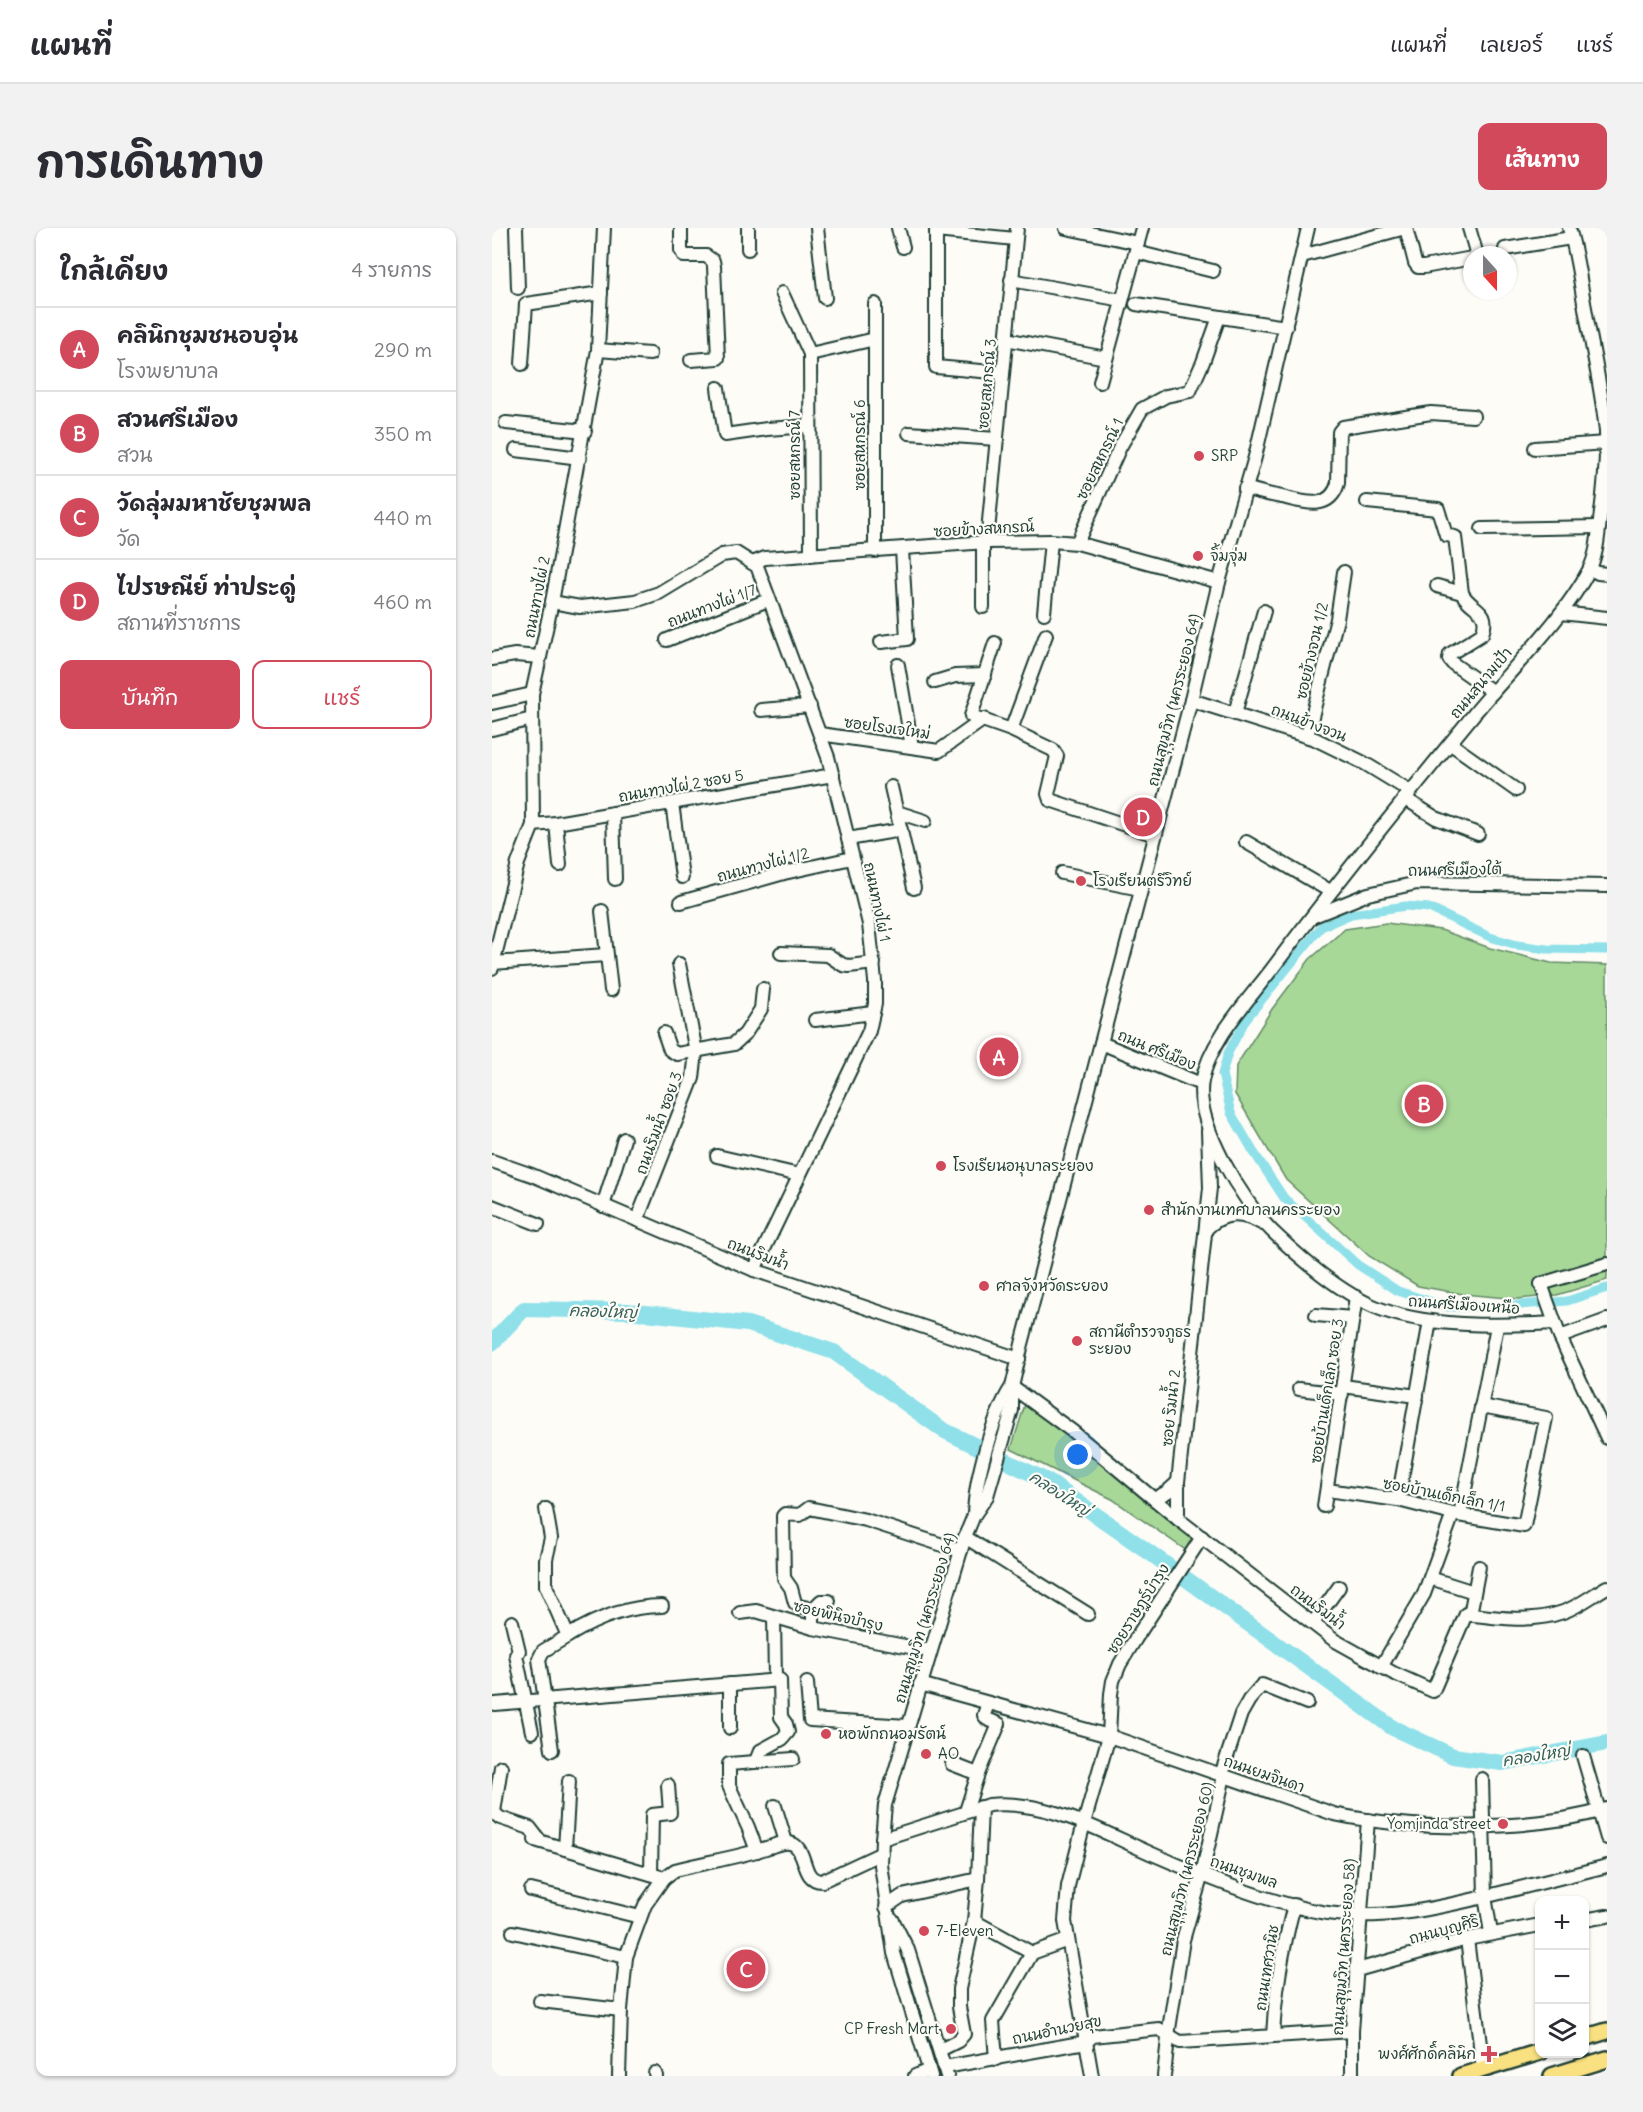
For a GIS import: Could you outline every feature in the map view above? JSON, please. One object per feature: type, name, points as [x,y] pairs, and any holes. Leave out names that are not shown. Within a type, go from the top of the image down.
[{"type":"main road","points":[[1589,2036],[1607,2031]]},
{"type":"main road","points":[[1461,2076],[1535,2055]]},
{"type":"main road","points":[[1543,2058],[1551,2076],[1607,2059]]},
{"type":"street","points":[[516,228],[518,288]]},
{"type":"street","name":"ถนนทางไผ่ 2","points":[[493,966],[495,938],[518,863],[533,825],[532,694],[580,458],[598,350],[604,228]]},
{"type":"street","points":[[681,228],[681,250],[684,256],[706,256],[713,261],[714,266],[718,358],[692,360]]},
{"type":"street","points":[[748,228],[748,249]]},
{"type":"street","points":[[817,228],[825,298]]},
{"type":"street","points":[[898,228],[903,247]]},
{"type":"street","points":[[1072,228],[1213,271]]},
{"type":"street","points":[[1100,382],[1142,228]]},
{"type":"street","name":"ถนนสุขุมวิท (นครระยอง 64)","points":[[930,2073],[894,1953],[886,1907],[881,1865],[885,1805],[965,1537],[974,1515],[987,1496],[1012,1410],[1012,1387],[1019,1359],[1220,582],[1255,457],[1308,228]]},
{"type":"street","points":[[1302,256],[1406,228],[1418,267],[1463,260]]},
{"type":"street","points":[[1469,228],[1474,246]]},
{"type":"street","points":[[1003,373],[936,367],[936,231],[1016,234]]},
{"type":"street","points":[[1517,246],[1570,233]]},
{"type":"street","name":"ถนนสนามเป้า","points":[[1201,1091],[1206,1064],[1219,1040],[1330,891],[1407,795],[1560,613],[1590,569],[1604,514],[1605,409],[1570,233]]},
{"type":"street","name":"ซอยสหกรณ์ 3","points":[[983,607],[985,542],[1016,234]]},
{"type":"street","points":[[1011,280],[1122,300]]},
{"type":"street","points":[[522,364],[526,304],[601,293]]},
{"type":"street","points":[[782,293],[810,354],[875,339]]},
{"type":"street","name":"ซอยสหกรณ์ 6","points":[[875,304],[875,551]]},
{"type":"street","points":[[1136,304],[1286,327]]},
{"type":"street","name":"ซอยสหกรณ์ 1","points":[[1077,543],[1120,447],[1142,409],[1166,396],[1190,391],[1219,317]]},
{"type":"street","points":[[1006,339],[1106,358]]},
{"type":"street","points":[[598,350],[650,354]]},
{"type":"street","points":[[1593,353],[1607,353]]},
{"type":"street","name":"ซอยสหกรณ์ 7","points":[[810,354],[811,555]]},
{"type":"street","points":[[718,388],[725,435],[810,426]]},
{"type":"street","points":[[1245,488],[1300,502],[1311,504],[1321,502],[1336,490],[1339,432],[1343,427],[1431,413],[1473,416]]},
{"type":"street","points":[[506,423],[585,431]]},
{"type":"street","points":[[909,433],[997,438]]},
{"type":"street","points":[[1534,448],[1606,443]]},
{"type":"street","points":[[516,450],[580,458]]},
{"type":"street","points":[[1367,502],[1438,510],[1446,535],[1455,537],[1464,598],[1480,610],[1484,619],[1482,634],[1450,654],[1449,659],[1493,692]]},
{"type":"street","points":[[1482,529],[1599,527]]},
{"type":"street","points":[[1044,613],[1051,541]]},
{"type":"street","name":"ซอยข้างสหกรณ์","points":[[754,564],[765,558],[985,542],[1051,541],[1077,543],[1220,582]]},
{"type":"street","points":[[881,642],[907,639],[902,549]]},
{"type":"street","points":[[552,602],[580,607],[635,601],[658,593],[722,555],[736,553],[754,564]]},
{"type":"street","name":"ถนนทางไผ่ 1","points":[[754,564],[810,706],[833,775],[872,935],[874,963],[873,1013],[869,1031],[754,1270]]},
{"type":"street","points":[[1590,569],[1607,574]]},
{"type":"street","name":"ซอยข้างจวน 1/2","points":[[1307,736],[1337,619],[1344,572]]},
{"type":"street","points":[[1437,586],[1462,593]]},
{"type":"street","name":"ถนนทางไผ่ 1/7","points":[[667,640],[768,600]]},
{"type":"street","points":[[1235,713],[1264,611]]},
{"type":"street","points":[[1560,613],[1607,618]]},
{"type":"street","points":[[1011,730],[1046,635]]},
{"type":"street","points":[[995,643],[971,716],[1011,730],[1053,750],[1057,756],[1048,794],[1050,800],[1155,835]]},
{"type":"street","points":[[492,659],[515,655],[540,657]]},
{"type":"street","points":[[898,665],[912,747]]},
{"type":"street","points":[[935,682],[955,676],[985,675]]},
{"type":"street","points":[[492,703],[532,694]]},
{"type":"street","name":"ถนนข้างจวน","points":[[1191,700],[1307,736],[1364,763],[1436,818],[1478,834]]},
{"type":"street","points":[[761,710],[810,706]]},
{"type":"street","points":[[492,729],[532,719]]},
{"type":"street","name":"ซอยโรงเจใหม่","points":[[820,734],[939,751],[984,719]]},
{"type":"street","points":[[1451,744],[1516,790]]},
{"type":"street","name":"ถนนทางไผ่ 2 ซอย 5","points":[[533,825],[556,823],[833,775]]},
{"type":"street","points":[[891,787],[914,888]]},
{"type":"street","points":[[672,803],[682,877]]},
{"type":"street","points":[[897,812],[925,821]]},
{"type":"street","points":[[613,813],[615,879]]},
{"type":"street","points":[[556,823],[560,865]]},
{"type":"street","points":[[848,840],[901,830]]},
{"type":"street","points":[[1246,842],[1330,891]]},
{"type":"street","name":"ถนนทางไผ่ 1/2","points":[[681,902],[784,873],[852,858]]},
{"type":"street","points":[[1062,873],[1140,889]]},
{"type":"street","name":"ถนนศรีเมืองใต้","points":[[1310,918],[1351,900],[1390,888],[1418,883],[1607,886]]},
{"type":"street","points":[[602,911],[611,990]]},
{"type":"street","points":[[781,952],[828,955],[843,965],[849,966],[874,963]]},
{"type":"street","points":[[493,966],[606,955]]},
{"type":"street","name":"ถนนริมน้ำ ซอย 3","points":[[637,1220],[693,1078],[696,1052],[679,964]]},
{"type":"street","points":[[664,1033],[670,1050],[677,1054],[734,1044],[745,1034],[761,1009],[763,989]]},
{"type":"street","points":[[815,1020],[873,1013]]},
{"type":"street","name":"ถนน ศรีเมือง","points":[[1101,1043],[1201,1091]]},
{"type":"street","name":"ถนนศรีเมืองเหนือ","points":[[1201,1091],[1208,1124],[1221,1156],[1239,1189],[1268,1226],[1299,1255],[1356,1297],[1372,1306],[1397,1315],[1430,1320],[1497,1326],[1554,1319]]},
{"type":"street","name":"ซอย ริมน้ำ 2","points":[[1178,1519],[1178,1482],[1210,1188],[1208,1124]]},
{"type":"street","points":[[603,1206],[624,1139]]},
{"type":"street","points":[[717,1156],[799,1175]]},
{"type":"street","name":"ถนนริมน้ำ","points":[[492,1161],[532,1175],[754,1270],[1019,1359]]},
{"type":"street","points":[[1210,1188],[1220,1179],[1232,1176]]},
{"type":"street","points":[[1206,1229],[1214,1221],[1230,1215],[1239,1204],[1239,1189]]},
{"type":"street","points":[[492,1206],[538,1224]]},
{"type":"street","points":[[1208,1207],[1217,1215],[1251,1217],[1268,1226]]},
{"type":"street","points":[[1607,1264],[1542,1284],[1560,1337],[1607,1438]]},
{"type":"street","name":"ซอยบ้านเด็กเล็ก ซอย 3","points":[[1324,1506],[1356,1297]]},
{"type":"street","points":[[1316,1315],[1353,1318]]},
{"type":"street","points":[[1398,1500],[1430,1320]]},
{"type":"street","points":[[1560,1337],[1607,1320]]},
{"type":"street","points":[[1382,1667],[1424,1594],[1457,1514],[1497,1326]]},
{"type":"street","name":"ถนนสุขุมวิท (นครระยอง 64)","points":[[974,1515],[974,1493],[1000,1406],[1012,1387]]},
{"type":"street","name":"ถนนริมน้ำ","points":[[1012,1387],[1072,1431],[1178,1519],[1334,1640],[1382,1667],[1433,1691],[1466,1614],[1470,1615]]},
{"type":"street","points":[[1299,1389],[1417,1396]]},
{"type":"street","name":"ซอยบ้านเด็กเล็ก 1/1","points":[[1327,1490],[1398,1500],[1524,1526],[1546,1418],[1481,1406]]},
{"type":"street","points":[[1154,1499],[1167,1492],[1178,1482]]},
{"type":"street","points":[[813,1609],[795,1603],[791,1588],[784,1578],[783,1516],[785,1514],[800,1515],[808,1508],[866,1520],[961,1551]]},
{"type":"street","points":[[546,1509],[551,1538],[546,1559],[546,1586],[568,1636]]},
{"type":"street","points":[[965,1537],[1088,1614]]},
{"type":"street","name":"ซอยราษฎร์บำรุง","points":[[1092,2076],[1065,1921],[1065,1898],[1083,1823],[1109,1736],[1110,1694],[1113,1681],[1120,1664],[1202,1537]]},
{"type":"street","points":[[1479,1567],[1470,1615],[1491,1618],[1542,1616],[1563,1612],[1607,1587]]},
{"type":"street","points":[[1430,1578],[1474,1592]]},
{"type":"street","points":[[1312,1623],[1339,1587]]},
{"type":"street","points":[[813,1628],[813,1609],[821,1601],[829,1601]]},
{"type":"street","points":[[552,1750],[539,1659],[543,1651],[583,1626],[619,1612],[662,1606]]},
{"type":"street","name":"ซอยพินิจบำรุง","points":[[740,1613],[756,1611],[813,1628],[930,1651]]},
{"type":"street","points":[[774,1617],[775,1680]]},
{"type":"street","points":[[512,1622],[519,1651],[516,1655],[532,1732]]},
{"type":"street","points":[[495,1704],[780,1680],[781,1717],[788,1732],[782,1739],[760,1751],[756,1761]]},
{"type":"street","points":[[807,1683],[810,1720],[908,1726]]},
{"type":"street","points":[[730,1684],[730,1728]]},
{"type":"street","name":"ถนนยมจินดา","points":[[920,1684],[1109,1736],[1334,1814],[1368,1820],[1483,1826],[1568,1818],[1603,1810]]},
{"type":"street","name":"ถนนสุขุมวิท (นครระยอง 60)","points":[[1164,2076],[1183,1940],[1202,1874],[1223,1775],[1240,1714],[1262,1685],[1307,1702]]},
{"type":"street","points":[[966,1811],[978,1773],[999,1724],[987,1719],[984,1715],[988,1703]]},
{"type":"street","points":[[1583,1756],[1603,1810],[1607,1838]]},
{"type":"street","points":[[757,1851],[729,1786],[729,1764],[793,1759]]},
{"type":"street","points":[[952,1764],[978,1773]]},
{"type":"street","points":[[501,1767],[493,1811],[509,1821],[530,1828],[538,1841],[664,1878]]},
{"type":"street","points":[[1482,1779],[1485,1896],[1491,1933]]},
{"type":"street","points":[[565,1849],[569,1781]]},
{"type":"street","points":[[651,1874],[652,1815],[670,1813],[668,1785]]},
{"type":"street","name":"ถนนชุมพล","points":[[882,1839],[981,1807],[1007,1803],[1022,1804],[1083,1823],[1157,1857],[1229,1885],[1321,1912],[1360,1917],[1411,1911],[1485,1896],[1607,1866]]},
{"type":"street","points":[[775,1806],[786,1842]]},
{"type":"street","points":[[940,2050],[958,2041],[964,2034],[959,2007],[959,1989],[974,1921],[981,1807]]},
{"type":"street","name":"ถนนสุขุมวิท (นครระยอง 58)","points":[[1352,2076],[1352,2031],[1368,1820]]},
{"type":"street","points":[[619,2076],[621,2010],[626,1957],[640,1917],[655,1889],[664,1878],[675,1870],[786,1842],[792,1843],[798,1849],[810,1878],[815,1881],[822,1881],[882,1853]]},
{"type":"street","points":[[886,1907],[902,1896],[978,1879]]},
{"type":"street","points":[[531,1890],[640,1917]]},
{"type":"street","name":"ถนนเทศวานิช","points":[[1274,2036],[1275,2012],[1294,1905]]},
{"type":"street","name":"ถนนสุขุมวิท (นครระยอง 64)","points":[[886,1907],[908,1950],[946,2072]]},
{"type":"street","points":[[1589,1919],[1607,1916]]},
{"type":"street","points":[[974,1921],[1032,1953]]},
{"type":"street","name":"ถนนบุญศิริ","points":[[1357,1970],[1491,1933],[1535,1926]]},
{"type":"street","points":[[513,1932],[626,1957]]},
{"type":"street","points":[[1467,1939],[1483,2069]]},
{"type":"street","points":[[996,2059],[993,2021],[1032,1953],[1068,1940]]},
{"type":"street","points":[[540,2001],[621,2010]]},
{"type":"street","name":"ถนนอำนวยสุข","points":[[946,2072],[996,2059],[1086,2042],[1093,2036],[1159,2029],[1180,2042],[1352,2031]]},
{"type":"street","points":[[915,2076],[930,2073]]},
{"type":"green space","points":[[1386,923],[1441,930],[1490,948],[1551,963],[1607,965],[1607,1280],[1557,1295],[1518,1299],[1463,1294],[1418,1286],[1369,1256],[1286,1180],[1235,1094],[1236,1066],[1272,1009],[1310,959],[1345,929]]},
{"type":"green space","points":[[1026,1401],[1197,1538],[1187,1551],[1112,1499],[1011,1449]]},
{"type":"waterway","points":[[1607,950],[1547,949],[1517,945],[1490,937],[1429,908],[1406,906],[1351,914],[1321,927],[1246,1019],[1228,1053],[1222,1074],[1231,1113],[1284,1198],[1358,1265],[1398,1291],[1448,1307],[1496,1307],[1567,1301],[1607,1288]]},
{"type":"waterway","name":"คลองใหญ่","points":[[492,1343],[524,1309],[627,1311],[748,1324],[834,1352],[943,1430],[1049,1482],[1393,1728],[1453,1756],[1502,1763],[1607,1743]]},
{"type":"place","name":"SRP","points":[[1199,456]]},
{"type":"place","name":"จิ้มจุ่ม","points":[[1198,556]]},
{"type":"place","name":"ไปรษณีย์ ท่าประดู่","points":[[1143,817]]},
{"type":"place","name":"โรงเรียนตรีวิทย์","points":[[1081,881]]},
{"type":"place","name":"คลินิกชุมชนอบอุ่น","points":[[999,1057]]},
{"type":"place","name":"สวนศรีเมือง","points":[[1424,1104]]},
{"type":"place","name":"โรงเรียนอนุบาลระยอง","points":[[941,1166]]},
{"type":"place","name":"สำนักงานเทศบาลนครระยอง","points":[[1149,1210]]},
{"type":"place","name":"ศาลจังหวัดระยอง","points":[[984,1286]]},
{"type":"place","name":"สถานีตำรวจภูธร ระยอง","points":[[1077,1341]]},
{"type":"place","name":"หอพักถนอมรัตน์","points":[[826,1734]]},
{"type":"place","name":"AO","points":[[926,1754]]},
{"type":"place","name":"Yomjinda street","points":[[1503,1824]]},
{"type":"place","name":"7-Eleven","points":[[924,1931]]},
{"type":"place","name":"วัดลุ่มมหาชัยชุมพล","points":[[746,1969]]},
{"type":"place","name":"CP Fresh Mart","points":[[951,2029]]},
{"type":"place","name":"พงศ์ศักดิ์คลินิก","points":[[1489,2054]]}]
